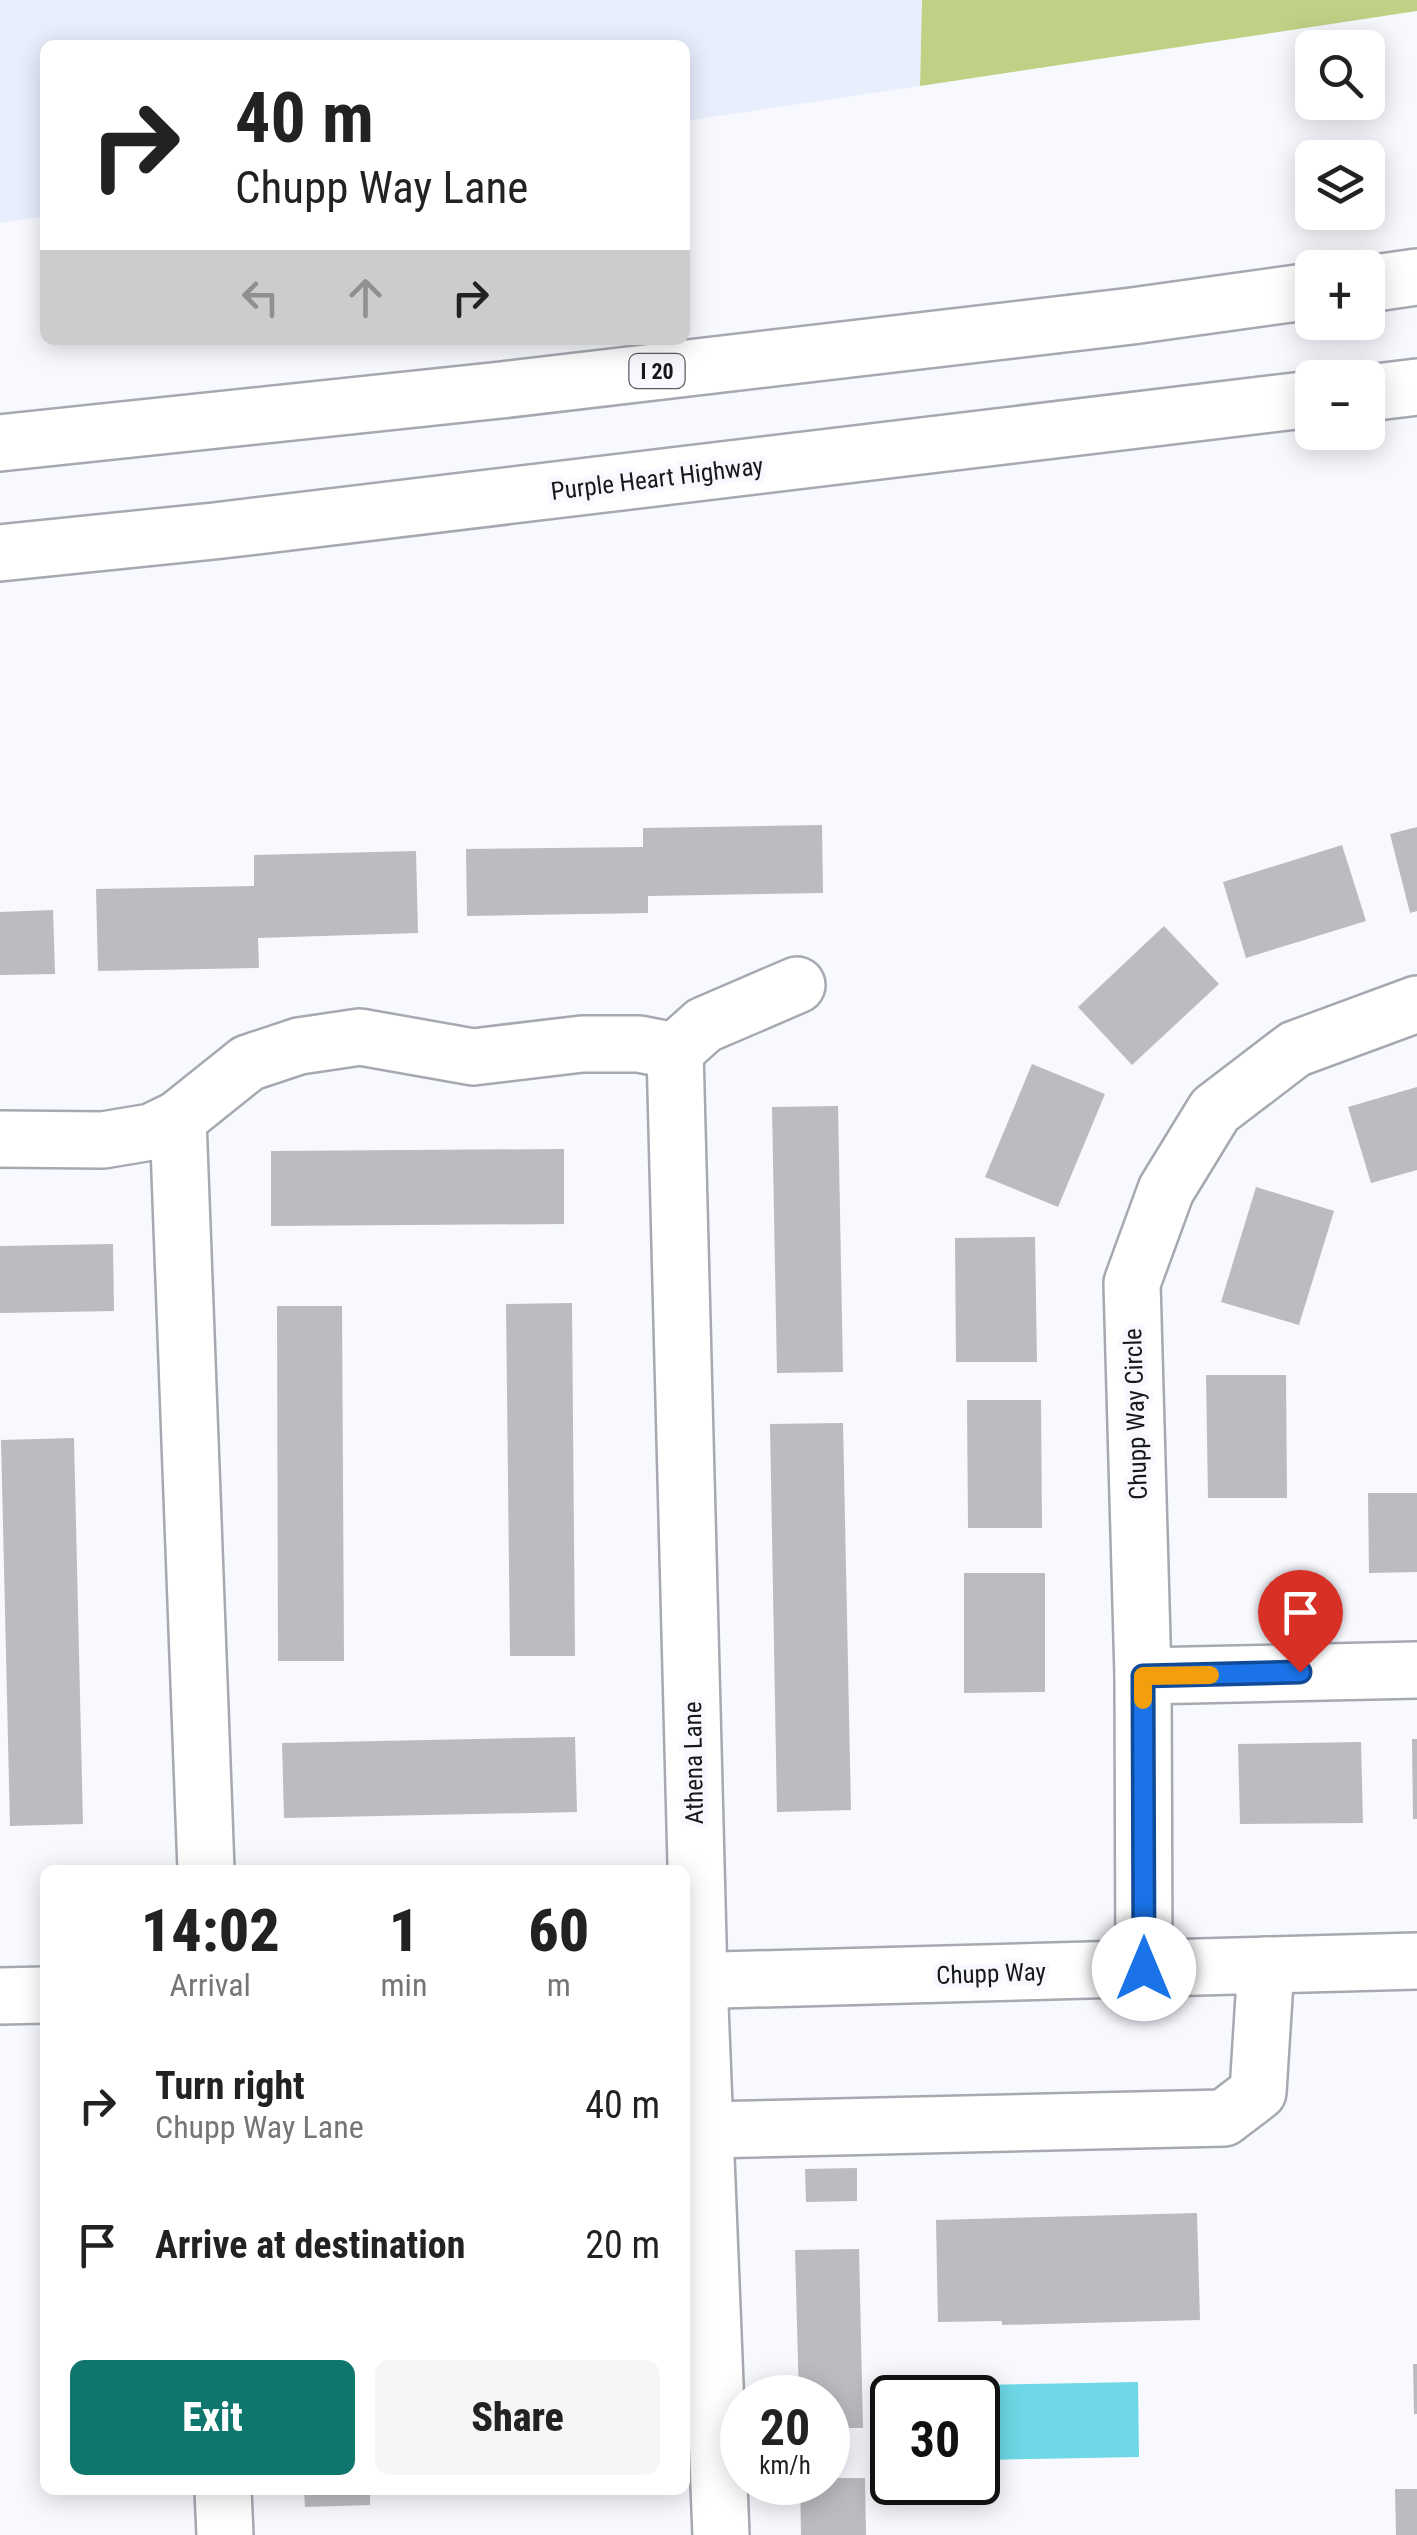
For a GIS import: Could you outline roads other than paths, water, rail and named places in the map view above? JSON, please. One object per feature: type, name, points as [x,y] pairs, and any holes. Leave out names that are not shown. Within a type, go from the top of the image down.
[{"type":"main road","points":[[1385,282],[1417,277]]},
{"type":"main road","name":"I 20","points":[[0,442],[560,383],[1295,293]]},
{"type":"main road","points":[[1385,390],[1417,387]]},
{"type":"main road","name":"Purple Heart Highway","points":[[0,552],[214,531],[1295,401]]},
{"type":"main road","points":[[0,1138],[104,1140],[150,1132],[178,1118],[248,1062],[299,1046],[360,1037],[474,1057],[582,1044],[639,1044],[675,1051],[704,1025],[797,985]]},
{"type":"main road","name":"Chupp Way Circle","points":[[1144,1969],[1143,1676],[1132,1284],[1166,1190],[1214,1110],[1295,1049],[1417,1004]]},
{"type":"main road","name":"Athena Lane","points":[[675,1051],[690,1865]]},
{"type":"main road","points":[[178,1118],[206,1865]]},
{"type":"main road","points":[[1143,1676],[1417,1670]]},
{"type":"main road","name":"Athena Lane","points":[[690,1871],[692,1980],[705,2130],[722,2535]]},
{"type":"main road","name":"Chupp Way","points":[[692,1980],[1417,1960]]},
{"type":"main road","points":[[705,2130],[1224,2118],[1258,2092],[1266,1965]]},
{"type":"main road","points":[[0,1996],[40,1995]]},
{"type":"main road","points":[[224,2495],[224,2535]]},
{"type":"water","points":[[1138,2382],[1139,2457],[1000,2460],[1000,2385]]}]
